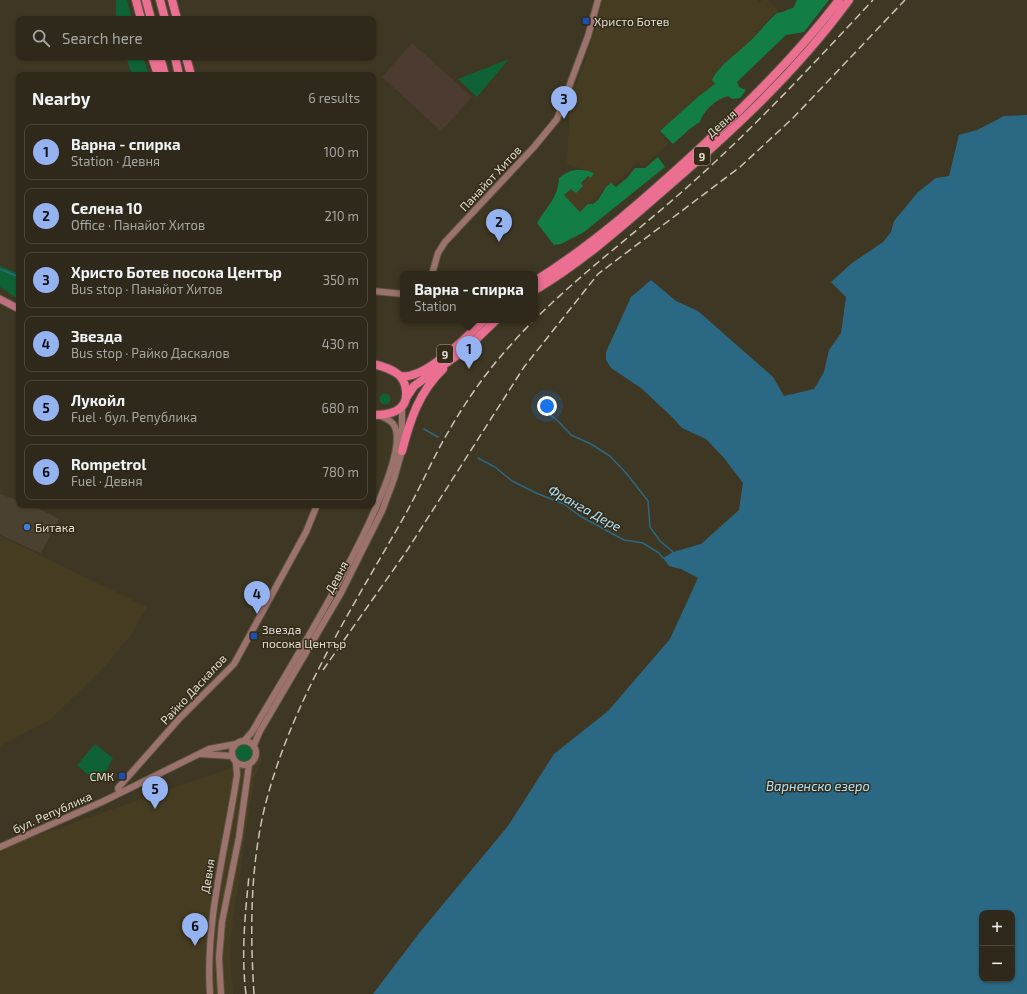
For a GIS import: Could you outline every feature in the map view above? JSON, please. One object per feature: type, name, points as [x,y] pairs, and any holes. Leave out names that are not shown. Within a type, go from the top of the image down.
[{"type":"highway","points":[[136,0],[140,16]]},
{"type":"highway","points":[[146,0],[149,16]]},
{"type":"highway","points":[[160,0],[164,16]]},
{"type":"highway","points":[[172,0],[176,16]]},
{"type":"highway","name":"Девня","points":[[538,279],[565,262],[612,226],[679,168],[759,93],[824,20],[839,0]]},
{"type":"highway","name":"Девня","points":[[538,288],[562,274],[613,234],[688,169],[766,98],[831,25],[849,0]]},
{"type":"highway","points":[[153,60],[157,72]]},
{"type":"highway","points":[[161,60],[164,72]]},
{"type":"highway","points":[[176,60],[178,72]]},
{"type":"highway","points":[[187,60],[190,72]]},
{"type":"highway","name":"9","points":[[400,376],[411,376],[420,372],[463,341],[481,323]]},
{"type":"highway","name":"9","points":[[402,407],[406,398],[420,382],[458,355],[493,323]]},
{"type":"highway","points":[[402,451],[409,424],[422,396],[435,378],[458,355]]},
{"type":"highway","points":[[376,365],[389,369],[400,376],[406,390],[406,398]]},
{"type":"highway","points":[[376,415],[391,413],[402,407]]},
{"type":"main road","name":"Панайот Хитов","points":[[433,271],[438,254],[445,242],[534,147],[556,119],[566,97],[588,36],[598,0]]},
{"type":"main road","points":[[376,291],[400,294]]},
{"type":"main road","points":[[0,299],[16,307]]},
{"type":"main road","name":"Девня","points":[[254,745],[260,732],[341,593],[374,529],[393,484],[402,451],[402,407]]},
{"type":"main road","name":"Девня","points":[[376,415],[392,423],[396,435],[394,460],[376,507]]},
{"type":"main road","name":"Райко Даскалов","points":[[119,793],[118,788],[179,719],[234,664],[306,532],[316,508]]},
{"type":"main road","name":"Девня","points":[[244,741],[252,732],[335,588],[376,508]]},
{"type":"main road","points":[[244,741],[254,745],[257,754],[253,762],[244,766],[236,763],[232,756],[233,748],[236,744],[244,741]]},
{"type":"main road","name":"бул. Република","points":[[0,847],[119,793],[213,747],[236,744]]},
{"type":"main road","name":"бул. Република","points":[[199,754],[232,756]]},
{"type":"main road","name":"Девня","points":[[210,994],[209,970],[212,918],[237,775],[236,763]]},
{"type":"main road","name":"Девня","points":[[221,994],[219,958],[222,922],[239,838],[249,765]]},
{"type":"shaded area","points":[[603,0],[757,0],[760,2],[762,0],[768,0],[777,9],[777,13],[766,22],[715,84],[699,96],[659,132],[669,143],[643,167],[638,162],[614,185],[611,183],[580,212],[564,195],[571,188],[576,193],[581,183],[588,176],[591,178],[594,173],[567,164],[570,99],[583,67]]},
{"type":"shaded area","points":[[412,43],[472,97],[441,131],[382,77]]},
{"type":"shaded area","name":"Битака","points":[[0,494],[16,500],[16,508],[38,508],[59,519],[41,553],[0,535]]},
{"type":"shaded area","points":[[0,536],[147,607],[131,635],[105,666],[50,720],[0,746]]},
{"type":"shaded area","points":[[263,757],[254,779],[233,919],[230,953],[233,994],[0,994],[0,848]]},
{"type":"green space","points":[[116,0],[127,0],[131,16],[116,16]]},
{"type":"green space","points":[[797,0],[829,0],[804,32],[786,35],[737,82],[739,87],[746,90],[740,98],[732,99],[728,96],[714,103],[704,113],[700,122],[673,144],[660,131],[699,96],[715,84],[712,80],[719,69],[753,39],[773,16],[777,13],[793,8]]},
{"type":"green space","points":[[509,59],[477,97],[458,79]]},
{"type":"green space","points":[[127,60],[144,60],[148,72],[131,72]]},
{"type":"green space","points":[[658,157],[665,167],[584,232],[561,244],[554,245],[537,223],[557,191],[559,178],[568,172],[585,170],[594,173],[591,178],[588,176],[581,183],[583,186],[576,193],[571,189],[564,195],[580,212],[588,204],[593,204],[598,200],[606,187],[611,183],[616,187],[627,178],[635,168],[645,168]]},
{"type":"green space","points":[[0,266],[16,273],[16,298],[0,287]]},
{"type":"green space","points":[[383,394],[387,394],[389,395],[389,403],[383,404],[380,401],[380,397]]},
{"type":"green space","points":[[95,744],[113,758],[108,767],[109,768],[94,780],[77,765]]},
{"type":"green space","points":[[244,744],[250,747],[253,753],[250,759],[244,762],[238,759],[235,753],[238,747]]},
{"type":"water","name":"Варненско езеро","points":[[1027,115],[1027,994],[373,994],[420,932],[508,826],[554,754],[608,711],[670,639],[698,578],[681,569],[669,566],[663,558],[673,552],[701,544],[739,510],[743,483],[724,458],[706,439],[682,428],[641,388],[611,368],[606,360],[606,352],[631,297],[651,280],[676,301],[698,311],[773,377],[784,396],[814,389],[824,372],[829,350],[841,333],[846,297],[831,282],[852,263],[883,242],[891,232],[894,221],[918,192],[936,178],[949,176],[959,135],[977,130],[1004,116]]},
{"type":"waterway","points":[[0,269],[16,276]]},
{"type":"waterway","points":[[542,408],[558,421],[571,435],[591,444],[610,456],[627,474],[648,501],[650,527],[660,541],[673,552]]},
{"type":"waterway","name":"Франга Дере","points":[[424,429],[438,437]]},
{"type":"waterway","name":"Франга Дере","points":[[478,458],[495,467],[512,481],[536,493],[564,504],[580,516],[624,540],[643,543],[659,553],[663,558]]},
{"type":"railway","points":[[538,316],[574,283],[669,203],[717,160],[785,93],[873,0]]},
{"type":"railway","points":[[323,670],[408,549],[524,367],[598,274],[740,167],[793,118],[905,0]]},
{"type":"railway","points":[[254,994],[252,900],[256,852],[265,806],[291,729],[325,656],[405,515],[460,412],[490,369],[531,323]]},
{"type":"railway","points":[[246,994],[244,950],[249,876]]},
{"type":"place","name":"Христо Ботев","points":[[586,21]]},
{"type":"place","name":"Христо Ботев посока Център","points":[[564,119]]},
{"type":"place","name":"Селена 10","points":[[499,242]]},
{"type":"place","name":"Варна - спирка","points":[[469,369]]},
{"type":"place","name":"Битака","points":[[27,527]]},
{"type":"place","name":"Звезда","points":[[257,614]]},
{"type":"place","name":"Звезда посока Център","points":[[254,636]]},
{"type":"place","name":"СМК","points":[[122,776]]},
{"type":"place","name":"Лукойл","points":[[155,809]]},
{"type":"place","name":"Rompetrol","points":[[195,946]]}]
